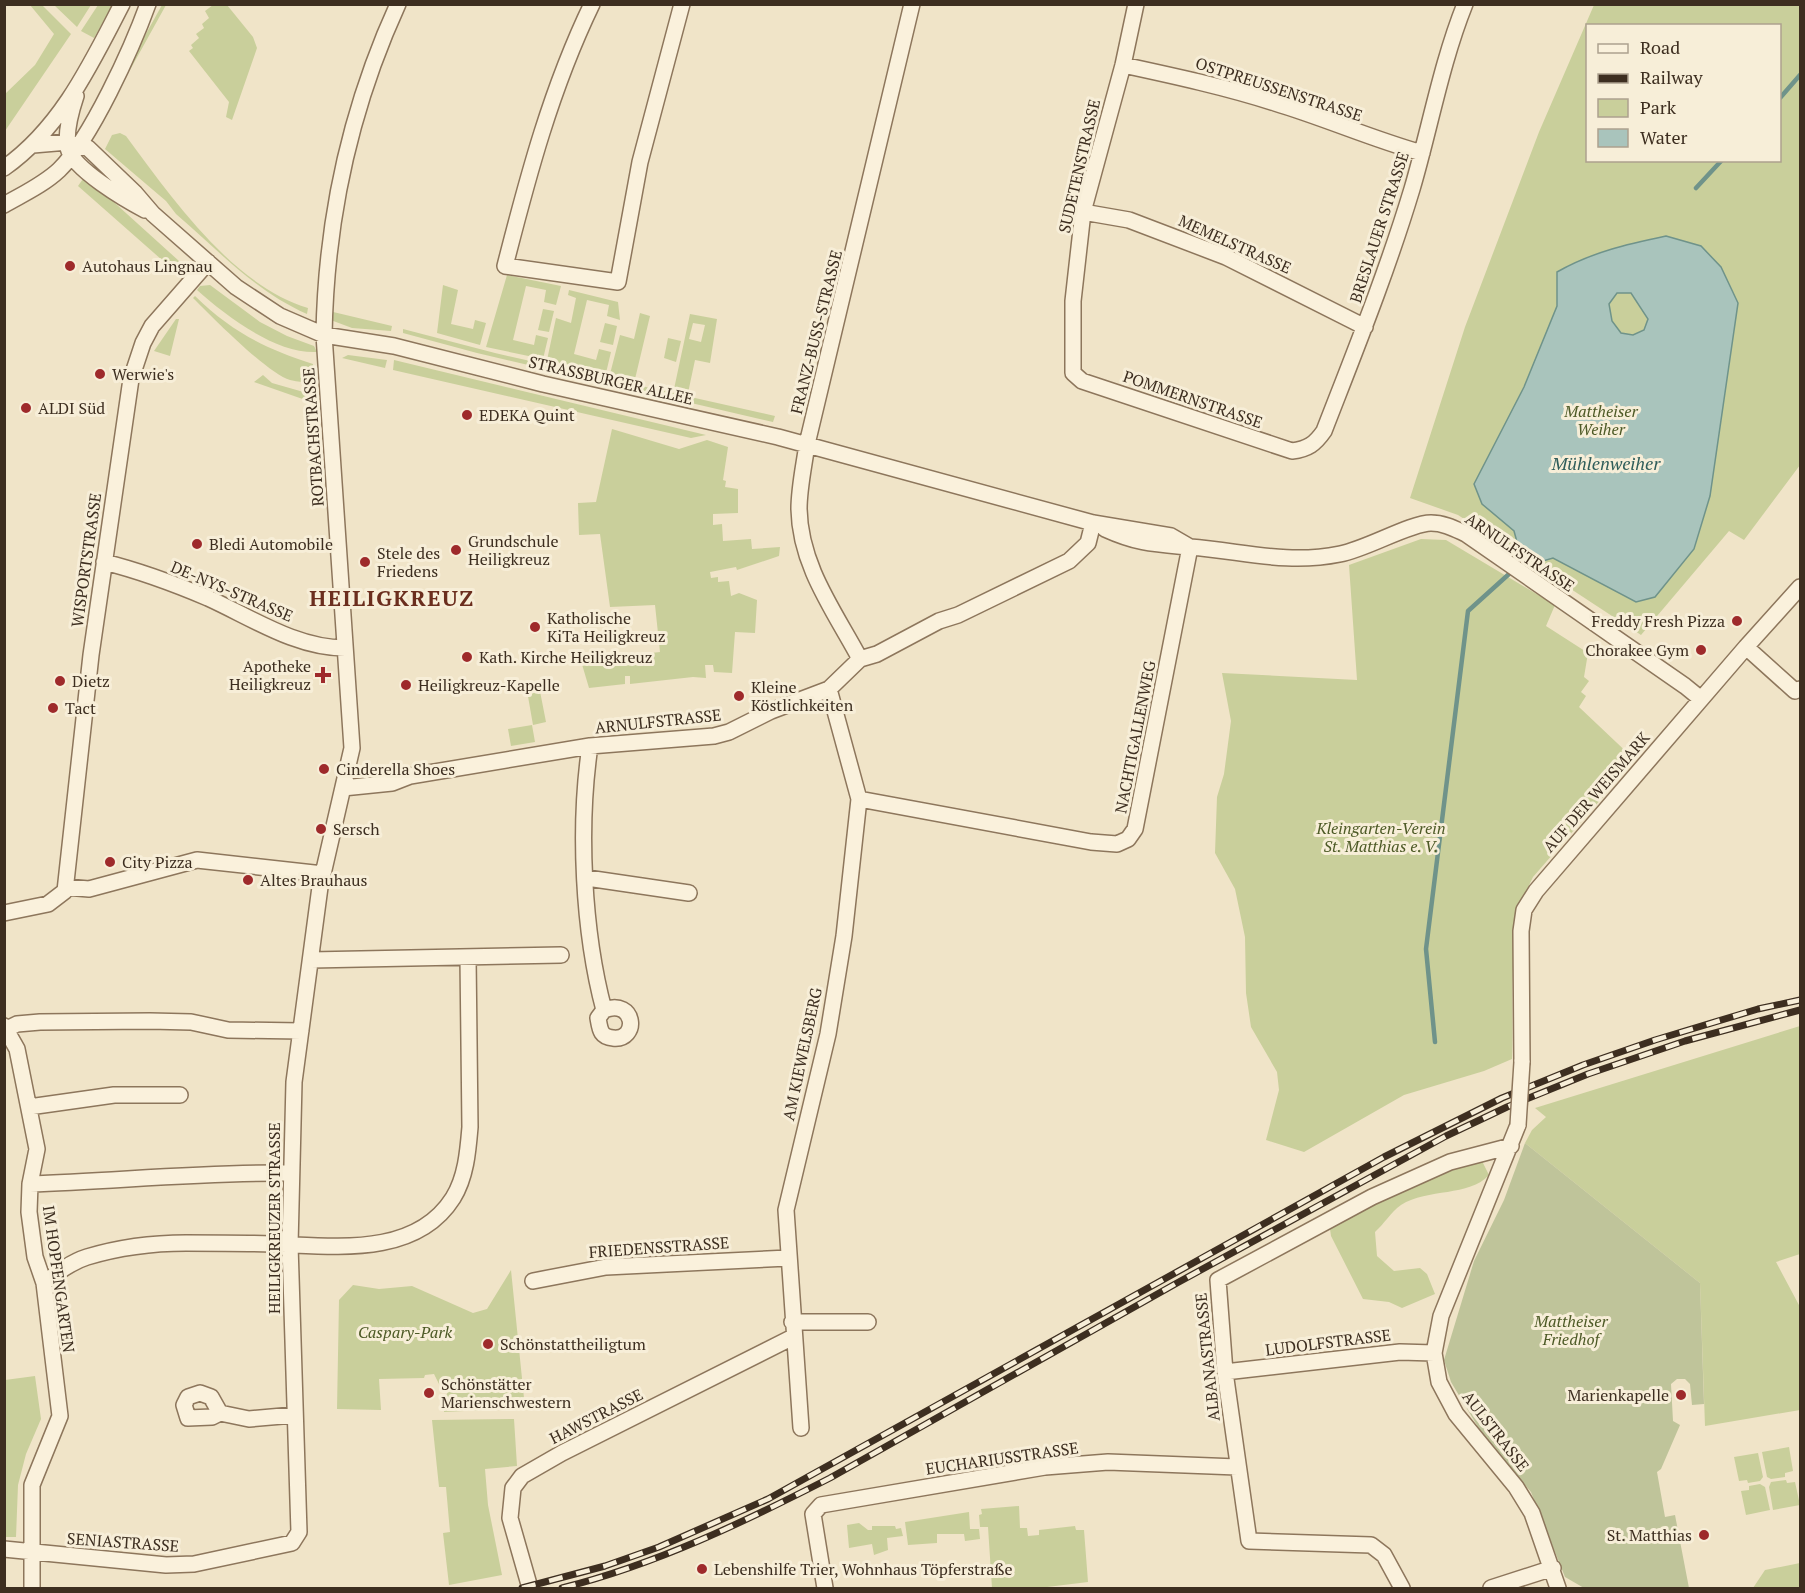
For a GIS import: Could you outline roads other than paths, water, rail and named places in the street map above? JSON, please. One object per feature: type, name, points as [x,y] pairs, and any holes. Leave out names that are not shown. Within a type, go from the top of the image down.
[{"type":"street","points":[[4,168],[33,145],[55,120],[80,83],[122,4]]},
{"type":"street","points":[[4,205],[51,176],[72,147],[113,83],[148,4]]},
{"type":"street","points":[[142,21],[154,4]]},
{"type":"street","name":"ROTBACHSTRASSE","points":[[323,874],[352,748],[324,335],[330,244],[346,149],[366,80],[398,4]]},
{"type":"street","points":[[592,4],[559,79],[541,129],[505,266],[618,282],[640,162],[682,4]]},
{"type":"street","name":"FRANZ-BUSS-STRASSE","points":[[860,659],[822,594],[808,560],[799,508],[807,444],[912,4]]},
{"type":"street","name":"SUDETENSTRASSE","points":[[1073,373],[1073,301],[1083,212],[1123,65],[1136,4]]},
{"type":"street","name":"BRESLAUER STRASSE","points":[[1304,449],[1316,443],[1324,431],[1387,267],[1422,153],[1449,44],[1465,4]]},
{"type":"street","name":"OSTPREUSSENSTRASSE","points":[[1123,65],[1193,79],[1276,103],[1384,142],[1422,153]]},
{"type":"street","points":[[72,147],[80,83]]},
{"type":"street","points":[[33,145],[72,147]]},
{"type":"street","name":"STRASSBURGER ALLEE","points":[[72,147],[88,148],[153,214],[261,305],[291,322],[324,335],[394,346],[807,444],[1093,523]]},
{"type":"street","name":"MEMELSTRASSE","points":[[1083,212],[1129,220],[1226,257],[1365,327]]},
{"type":"street","name":"WISPORTSTRASSE","points":[[66,887],[80,742],[125,411],[143,342],[167,307],[208,262]]},
{"type":"street","name":"POMMERNSTRASSE","points":[[1073,373],[1082,381],[1292,451],[1304,449]]},
{"type":"street","name":"ARNULFSTRASSE","points":[[343,788],[392,783],[410,776],[590,746],[714,736],[729,732],[771,711],[829,690],[860,659],[878,654],[939,621],[958,615],[1069,561],[1088,543],[1093,523],[1171,536],[1190,547],[1263,558],[1311,558],[1364,548],[1418,526],[1430,523],[1443,524],[1466,534],[1701,699]]},
{"type":"street","name":"NACHTIGALLENWEG","points":[[859,799],[1072,840],[1117,844],[1128,839],[1135,829],[1190,547]]},
{"type":"street","name":"DE-NYS-STRASSE","points":[[104,562],[138,571],[207,598],[305,642],[329,648],[345,648]]},
{"type":"street","name":"AUF DER WEISMARK","points":[[1518,1125],[1522,1062],[1521,931],[1524,910],[1536,891],[1800,587]]},
{"type":"street","points":[[1746,647],[1795,691],[1800,689]]},
{"type":"street","name":"AM KIEWELSBERG","points":[[801,1428],[786,1210],[828,1034],[844,936],[859,799],[829,690]]},
{"type":"street","points":[[590,746],[584,826],[591,955],[604,1010]]},
{"type":"street","points":[[4,913],[48,904],[63,894],[66,887],[89,889],[197,860],[323,874]]},
{"type":"street","name":"HEILIGKREUZER STRASSE","points":[[275,1548],[292,1543],[299,1532],[294,1414],[290,1173],[294,1082],[323,874]]},
{"type":"street","points":[[587,878],[689,893]]},
{"type":"street","points":[[311,960],[561,955]]},
{"type":"street","points":[[44,1283],[61,1270],[85,1257],[147,1246],[183,1243],[364,1246],[409,1234],[435,1218],[454,1197],[468,1155],[470,1127],[468,957]]},
{"type":"street","name":"IM HOPFENGARTEN","points":[[32,1588],[32,1485],[60,1416],[44,1283],[35,1257],[29,1212],[30,1184],[37,1149],[17,1049],[6,1028],[17,1024],[40,1022],[150,1021],[191,1023],[228,1030],[301,1031]]},
{"type":"street","points":[[29,1107],[114,1095],[180,1095]]},
{"type":"street","name":"AULSTRASSE","points":[[1518,1125],[1441,1316],[1434,1353],[1439,1382],[1456,1414],[1516,1487],[1532,1513],[1553,1568],[1558,1588]]},
{"type":"street","name":"ALBANASTRASSE","points":[[1402,1588],[1384,1555],[1371,1545],[1250,1541],[1237,1467],[1225,1372],[1218,1280],[1382,1193],[1450,1162],[1511,1146]]},
{"type":"street","name":"IM HOPFENGARTEN","points":[[30,1184],[157,1178],[218,1172],[290,1173]]},
{"type":"street","name":"FRIEDENSSTRASSE","points":[[533,1281],[606,1267],[788,1258]]},
{"type":"street","points":[[793,1330],[868,1322]]},
{"type":"street","name":"HAWSTRASSE","points":[[530,1588],[510,1518],[513,1488],[522,1476],[793,1330]]},
{"type":"street","name":"LUDOLFSTRASSE","points":[[1225,1372],[1400,1352],[1434,1353]]},
{"type":"street","points":[[219,1413],[249,1419],[294,1414]]},
{"type":"street","name":"EUCHARIUSSTRASSE","points":[[825,1588],[813,1514],[821,1505],[1045,1467],[1108,1462],[1237,1467]]},
{"type":"street","name":"SENIASTRASSE","points":[[4,1549],[31,1553],[194,1564],[275,1548]]},
{"type":"street","points":[[1491,1588],[1553,1568]]},
{"type":"water","name":"Mühlenweiher","points":[[1666,236],[1701,246],[1721,267],[1738,303],[1710,496],[1694,549],[1655,597],[1636,602],[1553,558],[1543,561],[1517,542],[1514,531],[1482,504],[1474,484],[1524,387],[1557,306],[1557,272],[1597,254]],"holes":[[[1617,293],[1631,293],[1648,319],[1644,330],[1633,335],[1621,333],[1612,321],[1609,304]]]},
{"type":"waterway","points":[[1781,97],[1800,75]]},
{"type":"waterway","points":[[1696,188],[1720,162]]},
{"type":"waterway","points":[[1435,1042],[1426,949],[1468,611],[1509,574]]},
{"type":"railway","points":[[522,1588],[605,1566],[659,1547],[768,1499],[1384,1157],[1502,1098],[1583,1065],[1655,1040],[1758,1009],[1800,1000]]},
{"type":"railway","points":[[562,1588],[666,1554],[830,1478],[1177,1283],[1446,1136],[1507,1107],[1588,1074],[1685,1041],[1800,1010]]},
{"type":"place","name":"Autohaus Lingnau","points":[[70,266]]},
{"type":"place","name":"Werwie's","points":[[100,374]]},
{"type":"place","name":"ALDI Süd","points":[[26,408]]},
{"type":"place","name":"EDEKA Quint","points":[[467,415]]},
{"type":"place","name":"Bledi Automobile","points":[[197,544]]},
{"type":"place","name":"Grundschule Heiligkreuz","points":[[456,550]]},
{"type":"place","name":"Stele des Friedens","points":[[365,562]]},
{"type":"place","name":"Freddy Fresh Pizza","points":[[1737,621]]},
{"type":"place","name":"Katholische KiTa Heiligkreuz","points":[[535,627]]},
{"type":"place","name":"Chorakee Gym","points":[[1701,650]]},
{"type":"place","name":"Kath. Kirche Heiligkreuz","points":[[467,657]]},
{"type":"place","name":"Apotheke Heiligkreuz","points":[[323,675]]},
{"type":"place","name":"Dietz","points":[[60,681]]},
{"type":"place","name":"Heiligkreuz-Kapelle","points":[[406,685]]},
{"type":"place","name":"Kleine Köstlichkeiten","points":[[739,696]]},
{"type":"place","name":"Tact","points":[[53,708]]},
{"type":"place","name":"Cinderella Shoes","points":[[324,769]]},
{"type":"place","name":"Sersch","points":[[321,829]]},
{"type":"place","name":"City Pizza","points":[[110,862]]},
{"type":"place","name":"Altes Brauhaus","points":[[248,880]]},
{"type":"place","name":"Schönstattheiligtum","points":[[488,1344]]},
{"type":"place","name":"Schönstätter Marienschwestern","points":[[429,1393]]},
{"type":"place","name":"Marienkapelle","points":[[1681,1395]]},
{"type":"place","name":"St. Matthias","points":[[1704,1535]]},
{"type":"place","name":"Lebenshilfe Trier, Wohnhaus Töpferstraße","points":[[702,1569]]},
{"type":"district","name":"HEILIGKREUZ","points":[[392,598]]},
{"type":"park label","name":"Mattheiser Weiher","points":[[1601,420]]},
{"type":"park label","name":"Kleingarten-Verein St. Matthias e. V.","points":[[1381,837]]},
{"type":"park label","name":"Mattheiser Friedhof","points":[[1571,1330]]},
{"type":"park label","name":"Caspary-Park","points":[[405,1332]]}]
